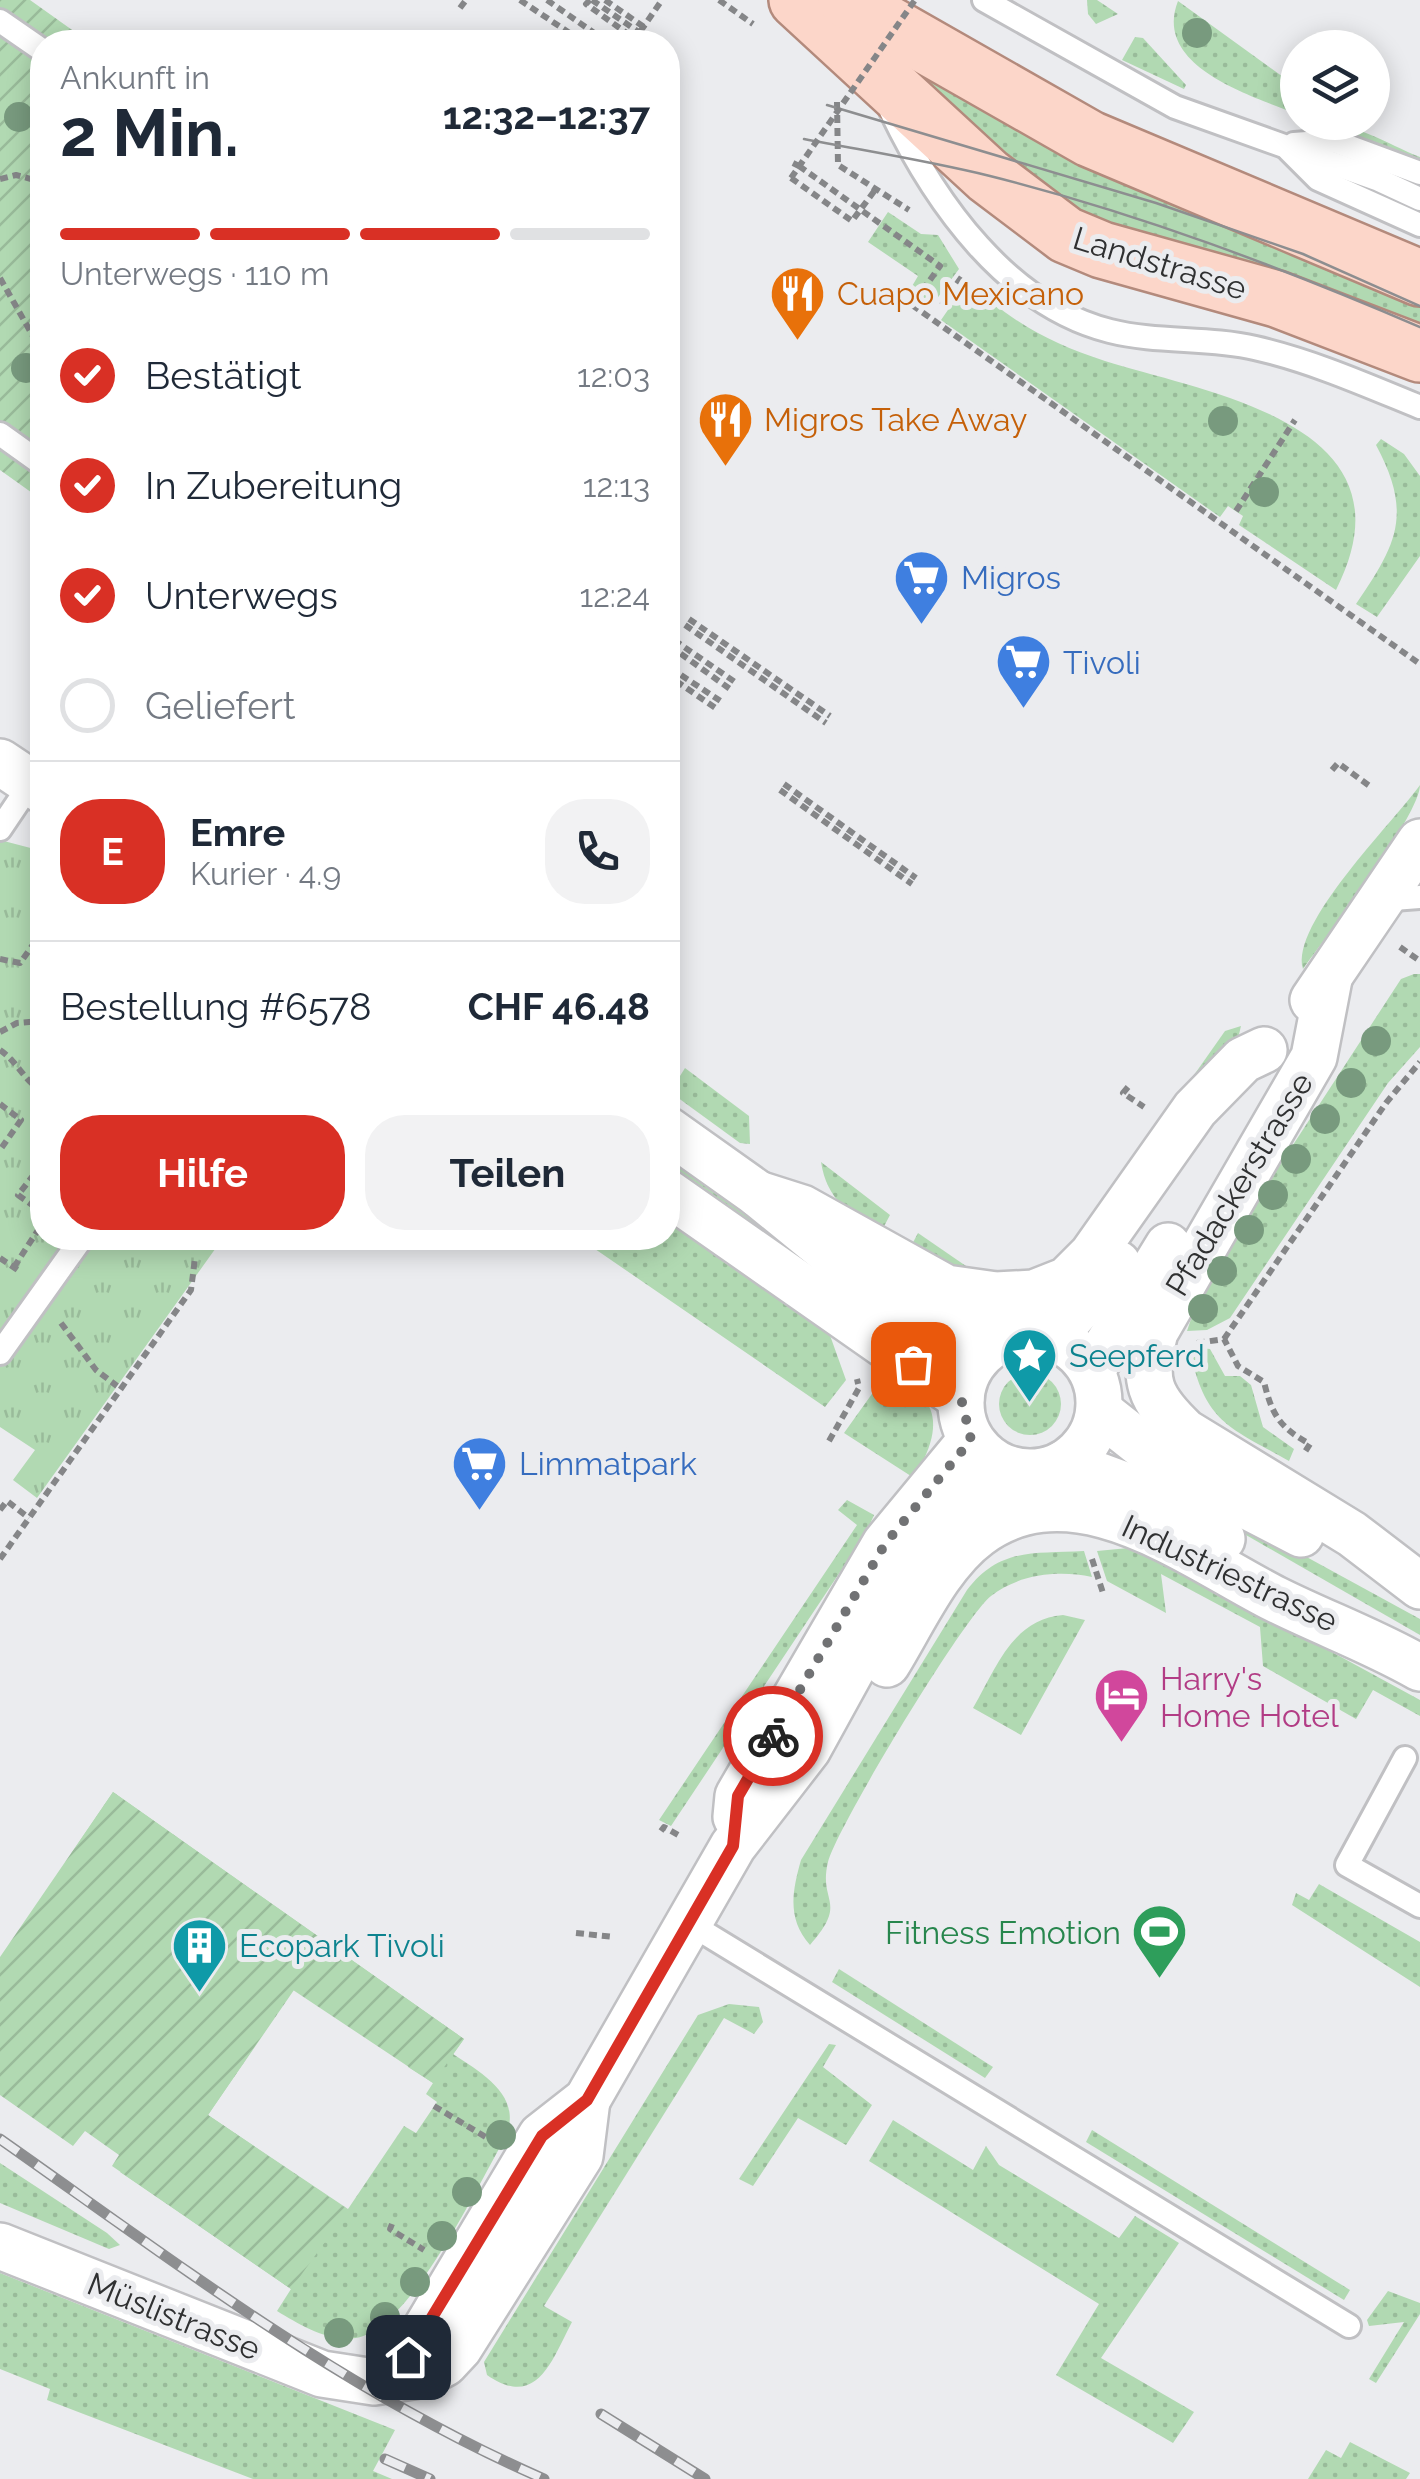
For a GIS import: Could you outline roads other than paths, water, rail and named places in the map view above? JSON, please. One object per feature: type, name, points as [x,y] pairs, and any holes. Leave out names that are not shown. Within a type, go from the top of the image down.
[{"type":"main road","name":"Landstrasse","points":[[798,0],[855,84],[1066,235],[1102,250],[1278,299],[1420,354]]},
{"type":"main road","points":[[846,0],[1090,139],[1420,278]]},
{"type":"street","name":"Pfadackerstrasse","points":[[1053,1338],[1114,1270],[1278,1039],[1400,898],[1420,842]]},
{"type":"street","name":"Pfadackerstrasse","points":[[1150,1388],[1148,1360],[1161,1318],[1314,1057],[1330,979]]},
{"type":"street","name":"Pfadackerstrasse","points":[[758,1194],[802,1208],[946,1288],[996,1295],[1034,1293],[1066,1280],[1092,1255],[1195,1109],[1243,1060],[1278,1039]]},
{"type":"street","name":"Pfadackerstrasse","points":[[1096,1390],[1282,1063],[1278,1039]]},
{"type":"street","points":[[680,1139],[758,1194],[872,1288],[930,1317],[998,1341]]},
{"type":"street","points":[[680,1202],[966,1419],[987,1458],[1008,1469],[1027,1472],[1065,1463],[1088,1441],[1096,1390],[1076,1350],[1053,1338],[1016,1335],[998,1341],[980,1356],[966,1375],[966,1419],[885,1544],[738,1796],[733,1846]]},
{"type":"street","name":"Industriestrasse","points":[[1150,1388],[1162,1411],[1185,1432],[1352,1534],[1410,1580]]},
{"type":"street","name":"Industriestrasse","points":[[1096,1390],[1166,1464],[1342,1556],[1410,1580]]},
{"type":"street","name":"Industriestrasse","points":[[1065,1463],[1148,1494],[1303,1588],[1359,1634]]},
{"type":"street","points":[[687,1922],[733,1846],[808,1749],[912,1560],[965,1501],[1008,1469]]},
{"type":"street","name":"Industriestrasse","points":[[733,1846],[839,1742],[941,1576],[966,1544],[997,1522],[1041,1512],[1087,1511],[1132,1522],[1279,1601],[1359,1634],[1420,1668]]},
{"type":"street","name":"Müslistrasse","points":[[0,2246],[297,2365],[350,2382],[396,2377],[542,2136],[587,2100],[687,1922]]},
{"type":"lane","points":[[984,0],[1175,107],[1234,132],[1284,144],[1420,199]]},
{"type":"lane","points":[[0,21],[30,42]]},
{"type":"lane","points":[[855,84],[898,127],[950,208],[1002,270],[1031,296],[1066,316],[1113,332],[1218,342],[1304,361],[1420,407]]},
{"type":"lane","points":[[1284,144],[1334,141],[1420,173]]},
{"type":"lane","points":[[1284,144],[1318,179],[1420,225]]},
{"type":"lane","points":[[0,434],[30,455]]},
{"type":"lane","points":[[0,829],[28,767]]},
{"type":"lane","points":[[0,1353],[73,1250]]},
{"type":"lane","points":[[1405,1758],[1347,1865],[1420,1906]]},
{"type":"lane","points":[[687,1922],[1349,2326]]},
{"type":"tram line","points":[[827,105],[1156,203],[1303,254],[1420,306]]},
{"type":"tram line","points":[[804,139],[967,171],[1100,207],[1315,283],[1420,327]]},
{"type":"railway","points":[[0,2139],[330,2366],[470,2444],[544,2479]]},
{"type":"railway","points":[[601,2414],[705,2479]]},
{"type":"railway","points":[[385,2459],[430,2479]]},
{"type":"place","name":"Cuapo Mexicano","points":[[798,342]]},
{"type":"place","name":"Migros Take Away","points":[[725,468]]},
{"type":"place","name":"Migros","points":[[922,626]]},
{"type":"place","name":"Tivoli","points":[[1024,711]]},
{"type":"place","name":"Seepferd","points":[[1030,1404]]},
{"type":"place","name":"Limmatpark","points":[[480,1512]]},
{"type":"place","name":"Harry's Home Hotel","points":[[1121,1745]]},
{"type":"place","name":"Fitness Emotion","points":[[1160,1981]]},
{"type":"place","name":"Ecopark Tivoli","points":[[200,1994]]}]
